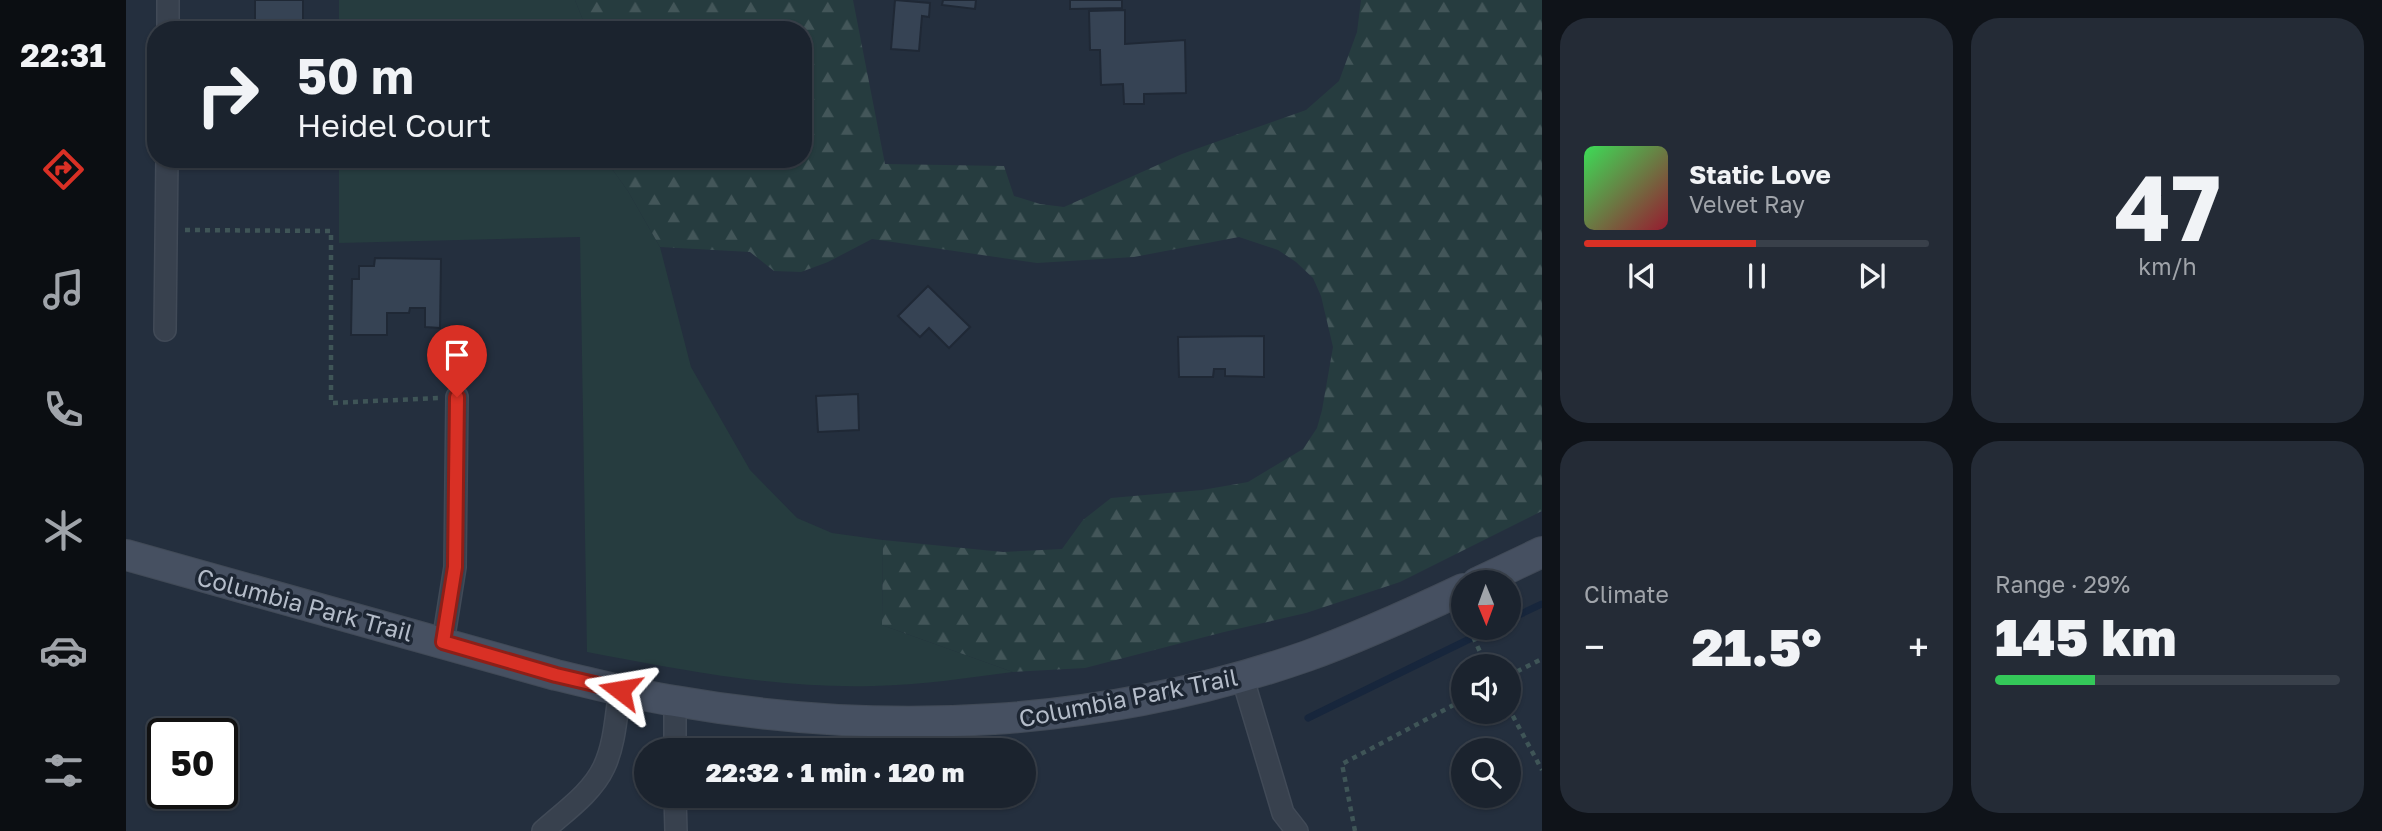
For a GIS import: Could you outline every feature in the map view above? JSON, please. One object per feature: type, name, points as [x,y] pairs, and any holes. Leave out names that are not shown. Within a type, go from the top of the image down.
[{"type":"main road","points":[[1504,570],[1542,552]]},
{"type":"main road","name":"Columbia Park Trail","points":[[126,555],[556,675],[620,690],[675,702],[808,719],[867,722],[1015,719],[1180,692],[1242,676],[1352,639],[1451,594]]},
{"type":"street","points":[[168,0],[168,21]]},
{"type":"street","points":[[165,330],[167,168]]},
{"type":"street","points":[[443,642],[455,567],[457,397]]},
{"type":"street","points":[[1242,676],[1283,813],[1297,831]]},
{"type":"street","points":[[543,831],[578,800],[604,767],[620,690]]},
{"type":"street","points":[[675,702],[675,738]]},
{"type":"street","points":[[676,808],[676,831]]},
{"type":"path","points":[[167,230],[331,231],[331,403],[457,397]]},
{"type":"path","points":[[1521,670],[1542,659]]},
{"type":"path","points":[[1355,831],[1342,764],[1451,706]]},
{"type":"path","points":[[1517,724],[1542,770]]},
{"type":"green space","points":[[339,0],[575,0],[583,21],[339,21]]},
{"type":"green space","points":[[575,0],[853,0],[885,164],[1004,166],[1014,196],[1040,204],[1064,207],[1182,154],[1306,110],[1339,81],[1357,32],[1361,0],[1542,0],[1542,511],[1400,582],[1306,613],[1085,668],[1013,672],[882,625],[883,540],[1003,552],[1062,549],[1083,520],[1111,498],[1202,490],[1248,482],[1303,449],[1317,428],[1333,347],[1321,296],[1313,278],[1278,250],[1239,237],[1134,257],[1037,263],[872,239],[828,262],[801,272],[774,271],[750,252],[660,247],[611,168],[812,168],[812,21],[583,21]]},
{"type":"green space","points":[[339,168],[611,168],[660,247],[691,367],[750,470],[797,518],[832,533],[883,540],[882,625],[1013,672],[944,681],[838,686],[766,681],[587,652],[580,237],[339,243]]},
{"type":"building","points":[[255,0],[303,0],[303,21],[255,21]]},
{"type":"building","points":[[895,0],[930,3],[929,17],[922,16],[919,51],[891,49]]},
{"type":"building","points":[[943,0],[976,0],[975,9],[942,5]]},
{"type":"building","points":[[1070,0],[1122,0],[1122,8],[1070,9]]},
{"type":"building","points":[[1125,10],[1125,44],[1185,40],[1186,93],[1144,94],[1144,104],[1124,104],[1123,84],[1101,85],[1100,50],[1090,50],[1089,11]]},
{"type":"building","points":[[375,258],[441,259],[440,328],[425,327],[425,308],[410,308],[409,313],[387,313],[387,335],[351,335],[352,279],[359,279],[359,266],[374,266]]},
{"type":"building","points":[[928,286],[970,327],[949,348],[929,328],[920,337],[898,316]]},
{"type":"building","points":[[1264,336],[1264,377],[1225,376],[1225,369],[1214,369],[1213,377],[1179,377],[1178,337]]},
{"type":"building","points":[[858,394],[859,430],[818,432],[816,396]]},
{"type":"waterway","points":[[1521,614],[1542,604]]},
{"type":"waterway","points":[[1308,718],[1467,640]]},
{"type":"route","points":[[457,397],[455,567],[443,642],[556,675],[620,690]]}]
